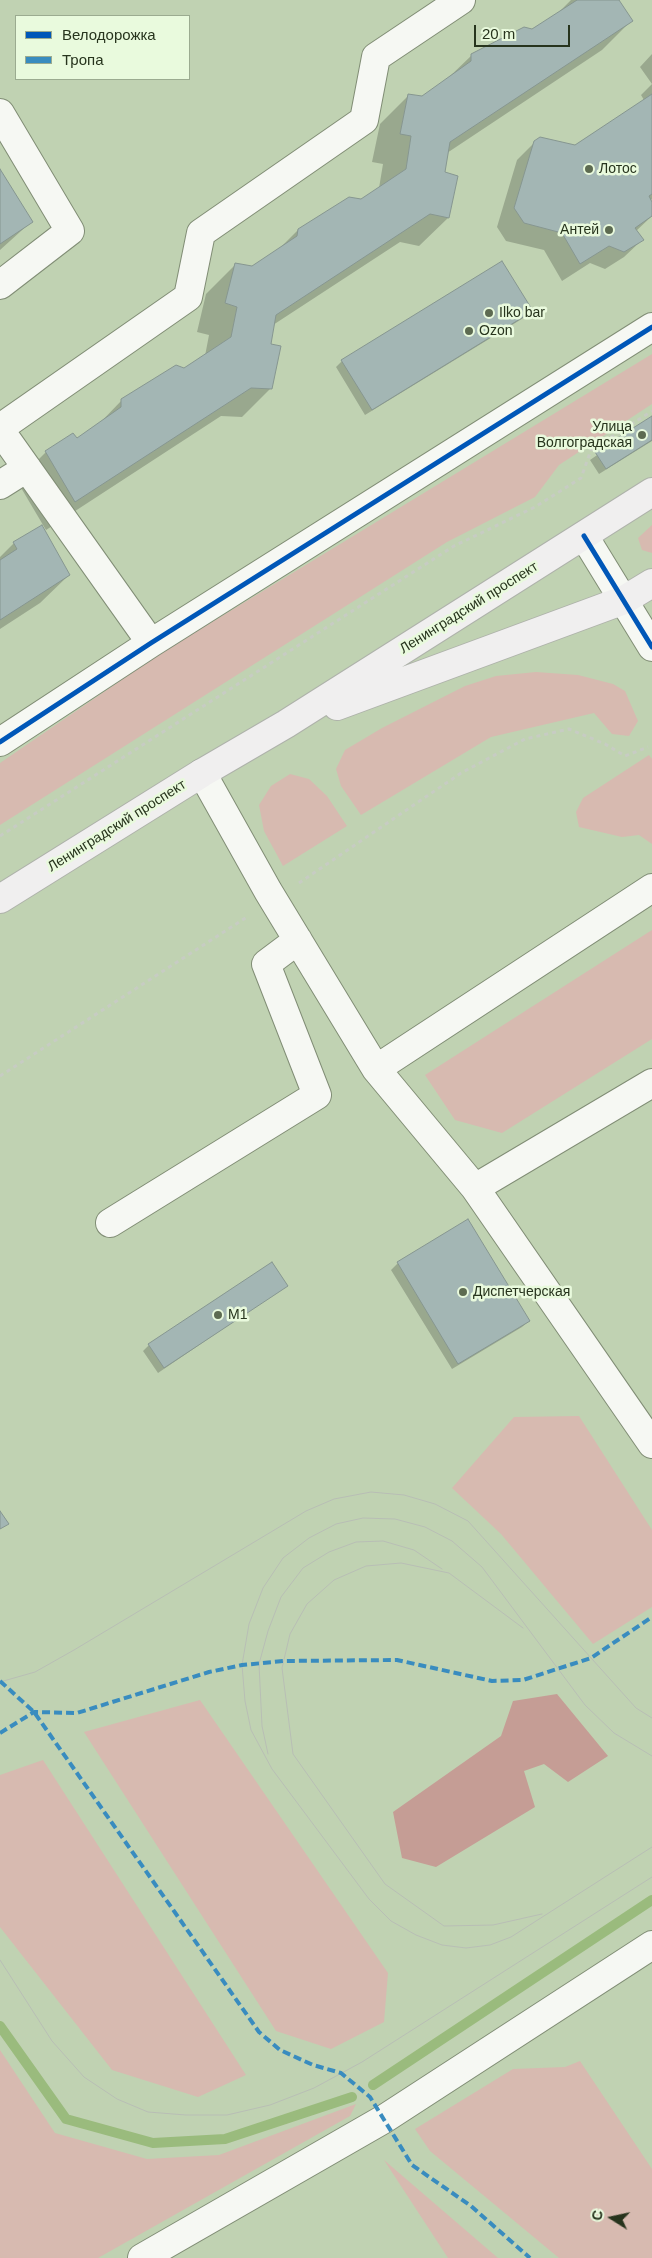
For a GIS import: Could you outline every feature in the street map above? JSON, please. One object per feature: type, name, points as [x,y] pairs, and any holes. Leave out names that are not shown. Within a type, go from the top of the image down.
[{"type":"main road","name":"Ленинградский проспект","points":[[0,899],[202,773],[286,724],[652,492]]},
{"type":"main road","name":"Ленинградский проспект","points":[[286,724],[624,600],[652,583]]},
{"type":"street","points":[[151,643],[0,429],[188,297],[201,234],[364,120],[376,57],[461,0]]},
{"type":"street","points":[[0,113],[70,231],[0,285]]},
{"type":"street","points":[[0,742],[151,643],[652,327]]},
{"type":"street","points":[[0,486],[27,468]]},
{"type":"street","points":[[584,536],[652,647]]},
{"type":"street","points":[[202,773],[274,900],[376,1069],[475,1188],[652,1444]]},
{"type":"street","points":[[376,1069],[652,888]]},
{"type":"street","points":[[110,1223],[317,1095],[266,964],[298,940]]},
{"type":"street","points":[[475,1188],[652,1083]]},
{"type":"street","points":[[142,2258],[384,2119],[652,1945]]},
{"type":"path","points":[[0,836],[454,546],[534,507],[581,478],[591,450],[652,411]]},
{"type":"path","points":[[0,1076],[274,900],[461,773],[525,739],[569,729],[605,744],[626,756],[648,746]]},
{"type":"shaded area","points":[[652,354],[652,404],[559,465],[535,497],[447,542],[0,825],[0,763],[158,655]]},
{"type":"shaded area","points":[[652,525],[652,553],[642,550],[638,538]]},
{"type":"shaded area","points":[[536,672],[578,675],[613,684],[625,691],[638,721],[629,736],[612,734],[594,713],[491,737],[361,815],[341,786],[336,769],[345,750],[382,728],[465,686],[496,676]]},
{"type":"shaded area","points":[[649,755],[652,759],[652,844],[639,835],[622,837],[579,827],[576,812],[583,798]]},
{"type":"shaded area","points":[[290,774],[309,779],[327,796],[347,826],[283,866],[264,831],[259,805],[271,786]]},
{"type":"shaded area","points":[[652,930],[652,1039],[502,1133],[455,1120],[425,1075]]},
{"type":"shaded area","points":[[579,1416],[652,1530],[652,1607],[593,1644],[501,1534],[452,1488],[514,1417]]},
{"type":"shaded area","points":[[557,1694],[608,1756],[568,1782],[544,1764],[524,1771],[535,1807],[436,1867],[402,1858],[393,1812],[501,1736],[513,1701]]},
{"type":"shaded area","points":[[200,1700],[388,1973],[384,2022],[331,2049],[276,2031],[84,1732]]},
{"type":"shaded area","points":[[43,1760],[246,2075],[198,2097],[112,2070],[0,1927],[0,1775]]},
{"type":"shaded area","points":[[0,2050],[55,2133],[147,2159],[219,2155],[356,2104],[350,2116],[98,2258],[0,2258]]},
{"type":"shaded area","points":[[580,2061],[652,2169],[652,2258],[559,2258],[430,2151],[415,2129],[513,2069],[565,2067]]},
{"type":"shaded area","points":[[384,2160],[498,2258],[448,2258]]},
{"type":"building","points":[[577,0],[619,0],[633,21],[450,142],[445,172],[458,176],[449,218],[430,214],[276,315],[271,344],[281,346],[272,389],[251,388],[75,502],[45,451],[73,433],[77,438],[121,407],[121,399],[176,365],[184,368],[231,337],[237,307],[225,303],[235,263],[252,266],[297,236],[298,229],[349,197],[361,199],[406,169],[411,136],[400,134],[408,94],[422,96],[471,61],[471,54],[524,27],[532,29]]},
{"type":"building","name":"Лотос","points":[[652,94],[652,194],[649,196],[652,202],[652,216],[635,228],[644,240],[624,252],[609,246],[580,264],[562,233],[524,223],[514,208],[534,141],[540,137],[575,145]]},
{"type":"building","points":[[0,169],[33,222],[0,244]]},
{"type":"building","points":[[502,261],[533,311],[372,410],[341,360]]},
{"type":"building","points":[[652,416],[652,440],[606,469],[595,452]]},
{"type":"building","points":[[42,525],[70,575],[0,620],[0,560],[17,549],[13,542]]},
{"type":"building","name":"Диспетчерская","points":[[468,1219],[530,1321],[458,1364],[397,1262]]},
{"type":"building","name":"М1","points":[[272,1262],[288,1286],[164,1368],[148,1344]]},
{"type":"building","points":[[0,1511],[9,1524],[0,1529]]},
{"type":"waterway","points":[[373,2085],[652,1900]]},
{"type":"waterway","points":[[0,2026],[66,2119],[153,2143],[225,2139],[352,2097]]},
{"type":"tram line","points":[[0,1682],[35,1672],[306,1511],[334,1499],[371,1492],[404,1495],[435,1504],[468,1521],[636,1708],[652,1718]]},
{"type":"tram line","points":[[652,1756],[614,1733],[585,1705],[482,1567],[452,1541],[425,1527],[395,1519],[363,1518],[336,1524],[309,1538],[283,1558],[263,1588],[249,1624],[242,1665],[245,1701],[251,1730],[272,1769],[369,1899],[391,1921],[416,1935],[442,1945],[466,1948],[490,1945],[511,1937],[652,1847]]},
{"type":"tram line","points":[[268,1754],[262,1726],[259,1664],[268,1631],[281,1597],[303,1568],[329,1552],[356,1542],[383,1541],[414,1550],[442,1569]]},
{"type":"tram line","points":[[523,1628],[449,1573],[401,1563],[366,1566],[334,1580],[307,1604],[290,1634],[282,1668],[293,1754],[385,1884],[444,1926],[493,1925],[542,1914]]},
{"type":"tram line","points":[[0,1960],[52,2041],[84,2077],[117,2099],[148,2112],[186,2115],[227,2115],[270,2105],[314,2088],[362,2062],[652,1877]]},
{"type":"marked path","points":[[0,1733],[34,1712],[77,1713],[209,1672],[242,1665],[284,1661],[397,1660],[492,1681],[523,1680],[591,1658],[652,1617]]},
{"type":"marked path","points":[[0,1681],[34,1712],[259,2032],[280,2050],[313,2065],[341,2073],[370,2097],[412,2165],[471,2206],[530,2258]]},
{"type":"cycle path","points":[[0,742],[151,643],[652,327]]},
{"type":"cycle path","points":[[584,536],[652,647]]},
{"type":"place","name":"Лотос","points":[[589,169]]},
{"type":"place","name":"Антей","points":[[609,230]]},
{"type":"place","name":"Ilko bar","points":[[489,313]]},
{"type":"place","name":"Ozon","points":[[469,331]]},
{"type":"place","name":"Улица Волгоградская","points":[[642,435]]},
{"type":"place","name":"Диспетчерская","points":[[463,1292]]},
{"type":"place","name":"М1","points":[[218,1315]]}]
